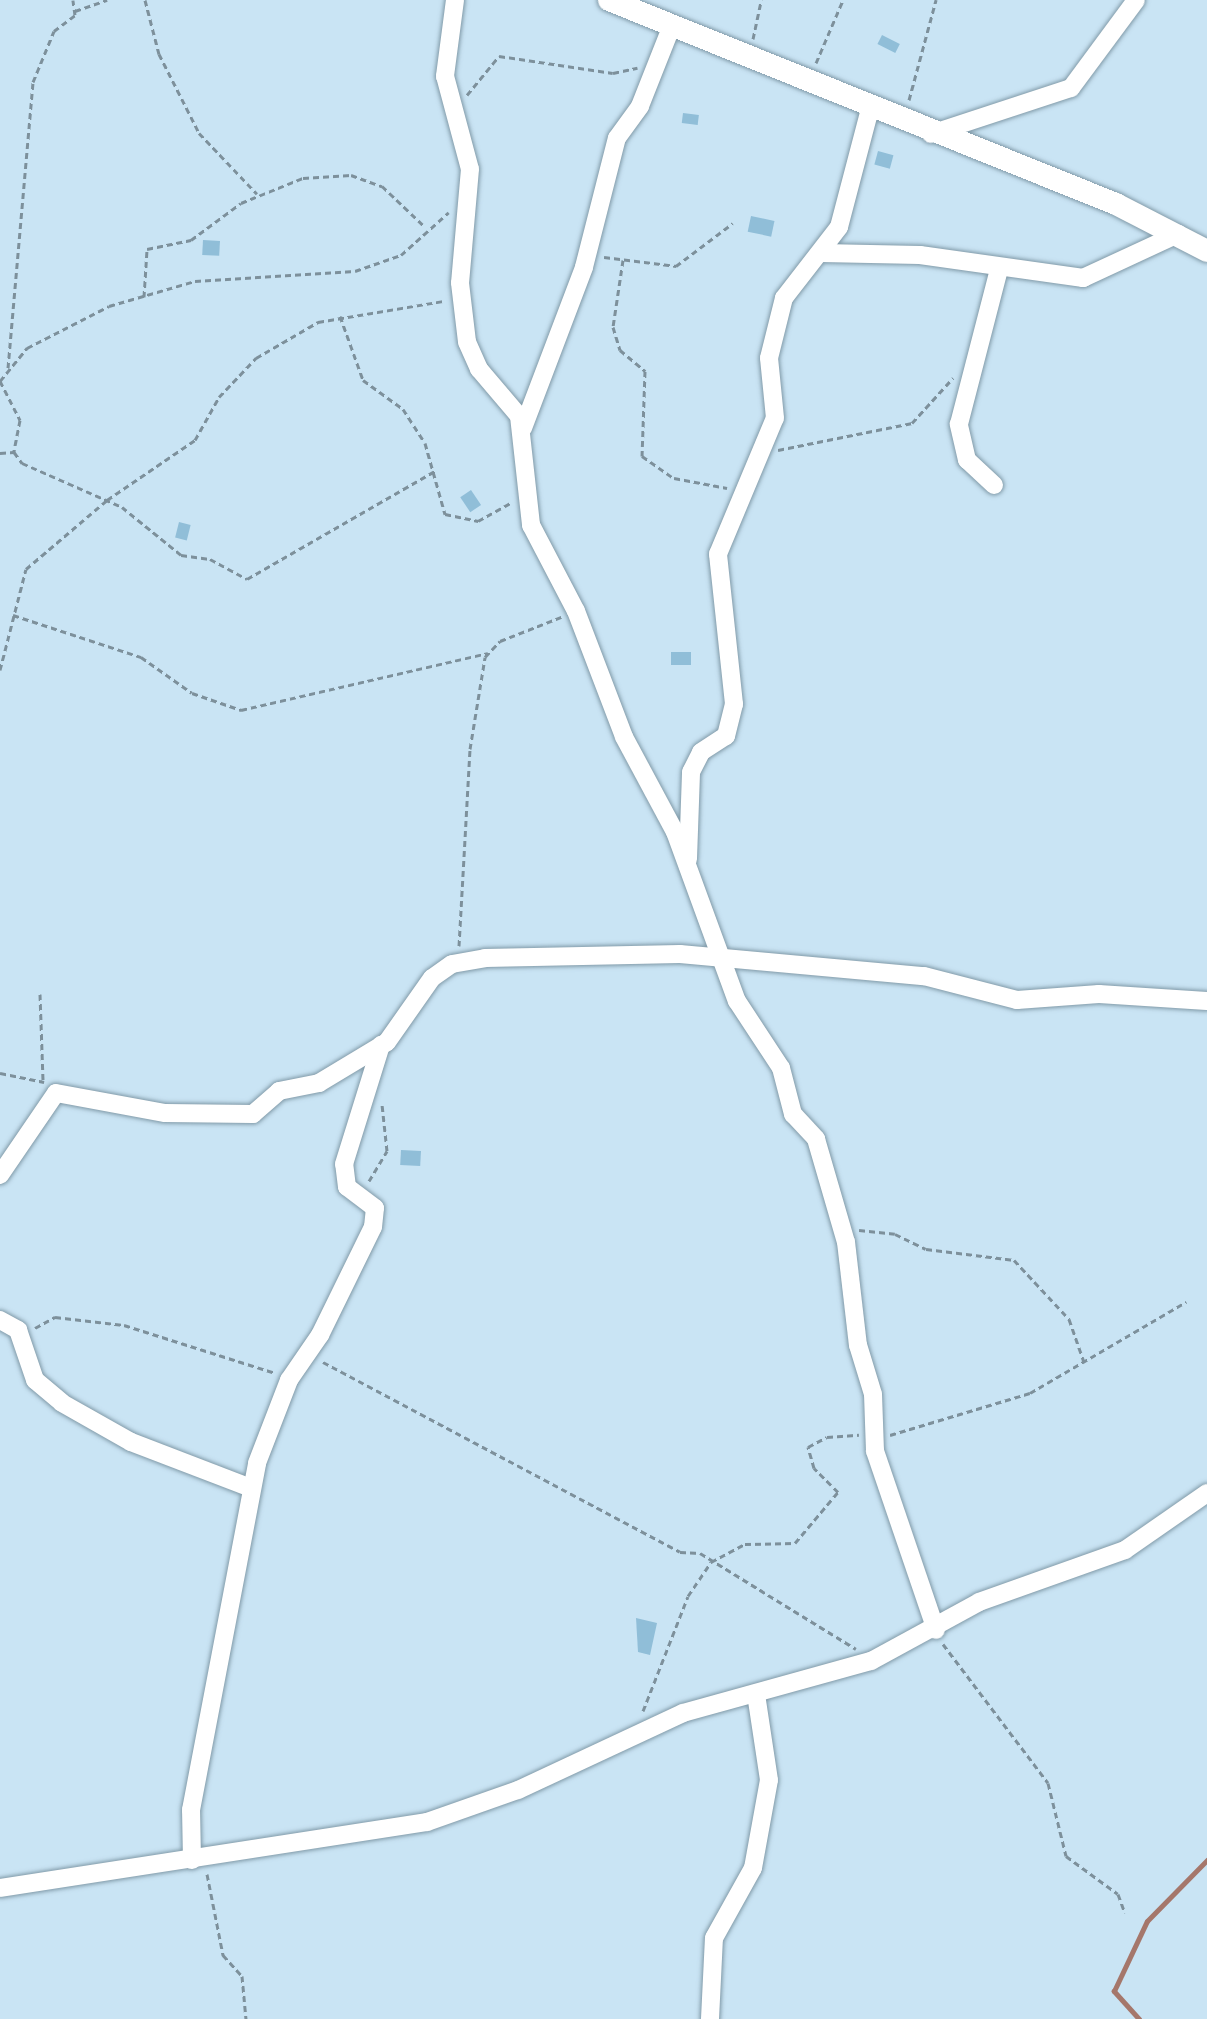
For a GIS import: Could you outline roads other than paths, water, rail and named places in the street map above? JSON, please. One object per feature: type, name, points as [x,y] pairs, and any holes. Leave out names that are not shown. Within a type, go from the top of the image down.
[{"type":"street","points":[[455,0],[446,46],[447,103],[470,169],[460,301],[472,357],[523,428]]},
{"type":"street","points":[[609,0],[746,59],[1178,234],[1207,251]]},
{"type":"street","points":[[930,134],[1071,88],[1136,0]]},
{"type":"street","points":[[672,25],[657,55],[640,106],[617,138],[590,249],[523,428],[531,525],[576,611],[615,716],[687,864],[737,1001],[781,1068],[793,1114],[816,1139],[839,1226],[873,1394],[874,1434],[883,1483],[936,1630]]},
{"type":"street","points":[[687,864],[691,772],[701,752],[726,736],[732,713],[733,645],[716,559],[747,491],[778,408],[769,358],[778,319],[793,284],[839,227],[870,109]]},
{"type":"street","points":[[821,253],[920,255],[999,269],[1083,278],[1178,234]]},
{"type":"street","points":[[994,485],[959,440],[972,365],[999,269]]},
{"type":"street","points":[[198,1859],[194,1792],[251,1488],[289,1380],[310,1354],[373,1227],[375,1208],[351,1191],[347,1148],[381,1045],[432,978],[452,964],[719,956],[937,978],[1017,1000],[1099,994],[1207,1001]]},
{"type":"street","points":[[0,1175],[49,1087],[165,1113],[247,1116],[279,1091],[310,1087],[381,1045]]},
{"type":"street","points":[[0,1320],[20,1337],[35,1380],[62,1403],[131,1442],[251,1488]]},
{"type":"street","points":[[0,1888],[427,1822],[640,1735],[683,1713],[871,1661],[936,1630],[979,1602],[1125,1550],[1207,1493]]},
{"type":"street","points":[[710,2019],[714,1938],[753,1868],[769,1780],[756,1694]]},
{"type":"waterway","points":[[1139,2019],[1114,1991],[1147,1921],[1207,1860]]}]
